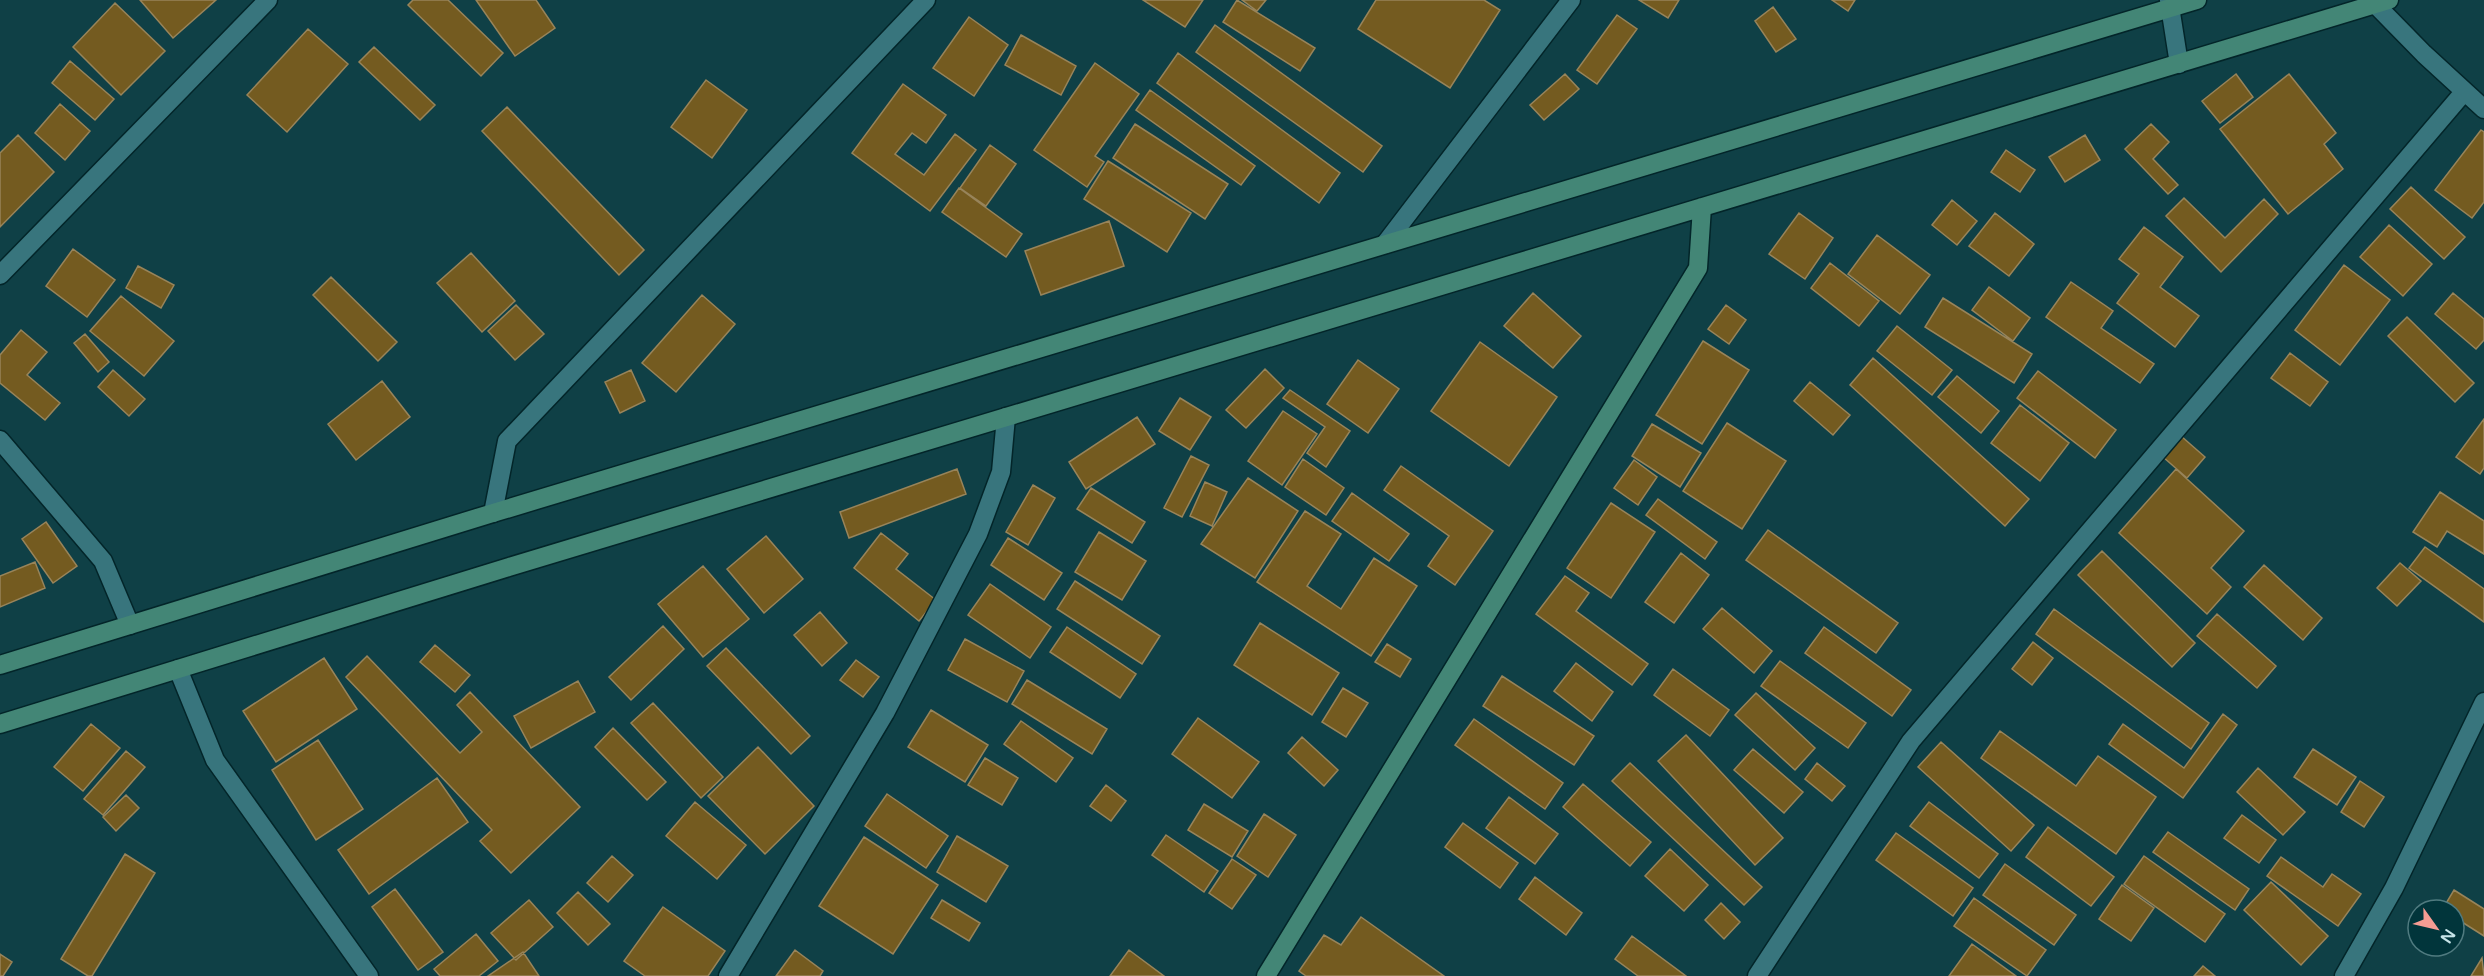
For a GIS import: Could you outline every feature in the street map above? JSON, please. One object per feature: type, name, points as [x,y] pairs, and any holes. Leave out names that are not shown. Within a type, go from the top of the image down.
[{"type":"main road","points":[[0,665],[2169,4],[2197,0]]},
{"type":"main road","points":[[0,724],[1006,417],[2382,2]]},
{"type":"main road","points":[[1266,976],[1698,268],[1702,207]]},
{"type":"street","points":[[0,275],[268,0]]},
{"type":"street","points":[[493,513],[507,441],[926,0]]},
{"type":"street","points":[[1385,244],[1571,0]]},
{"type":"street","points":[[2382,2],[2464,92],[2484,109]]},
{"type":"street","points":[[2169,4],[2179,64]]},
{"type":"street","points":[[1756,976],[1911,741],[2464,92]]},
{"type":"street","points":[[728,976],[885,713],[978,534],[1001,472],[1006,417]]},
{"type":"street","points":[[0,440],[103,561],[130,625]]},
{"type":"street","points":[[178,669],[215,760],[369,976]]},
{"type":"street","points":[[2344,976],[2394,888],[2484,702]]},
{"type":"building","points":[[140,0],[216,0],[173,38]]},
{"type":"building","points":[[413,0],[448,0],[503,53],[481,76],[408,5]]},
{"type":"building","points":[[476,0],[536,0],[555,28],[515,56]]},
{"type":"building","points":[[1143,0],[1203,0],[1185,27]]},
{"type":"building","points":[[1237,0],[1315,48],[1300,71],[1223,22]]},
{"type":"building","points":[[1242,0],[1266,0],[1257,11]]},
{"type":"building","points":[[1376,0],[1484,0],[1500,10],[1450,88],[1358,29]]},
{"type":"building","points":[[1639,0],[1679,0],[1668,18]]},
{"type":"building","points":[[1832,0],[1855,0],[1848,11]]},
{"type":"building","points":[[115,3],[165,51],[121,95],[73,47]]},
{"type":"building","points":[[1773,7],[1796,39],[1776,52],[1755,21]]},
{"type":"building","points":[[1617,15],[1637,29],[1597,84],[1577,70]]},
{"type":"building","points":[[969,17],[1008,45],[974,96],[933,68]]},
{"type":"building","points":[[1215,25],[1382,146],[1363,172],[1196,52]]},
{"type":"building","points":[[308,29],[348,64],[287,132],[247,95]]},
{"type":"building","points":[[1021,35],[1076,66],[1061,95],[1005,65]]},
{"type":"building","points":[[374,47],[435,105],[420,120],[359,62]]},
{"type":"building","points":[[1178,53],[1340,173],[1319,203],[1157,83]]},
{"type":"building","points":[[70,61],[114,99],[95,120],[52,83]]},
{"type":"building","points":[[1095,63],[1139,94],[1095,156],[1104,162],[1087,187],[1034,150]]},
{"type":"building","points":[[1565,74],[1579,89],[1544,120],[1530,105]]},
{"type":"building","points":[[2236,74],[2253,97],[2220,123],[2202,101]]},
{"type":"building","points":[[2289,74],[2336,133],[2324,144],[2343,169],[2288,214],[2220,129]]},
{"type":"building","points":[[706,80],[747,110],[712,158],[671,127]]},
{"type":"building","points":[[903,84],[946,115],[926,143],[912,133],[895,154],[924,175],[955,134],[976,150],[930,211],[852,153]]},
{"type":"building","points":[[1150,90],[1255,166],[1241,185],[1136,110]]},
{"type":"building","points":[[60,104],[90,131],[65,160],[35,133]]},
{"type":"building","points":[[507,107],[644,250],[619,275],[482,131]]},
{"type":"building","points":[[1135,124],[1228,184],[1205,219],[1113,158]]},
{"type":"building","points":[[2151,124],[2169,142],[2153,159],[2178,185],[2168,194],[2125,149]]},
{"type":"building","points":[[2481,130],[2484,132],[2484,202],[2472,218],[2435,190]]},
{"type":"building","points":[[18,135],[54,172],[0,227],[0,153]]},
{"type":"building","points":[[2085,135],[2100,160],[2065,182],[2049,157]]},
{"type":"building","points":[[990,145],[1016,164],[986,206],[960,188]]},
{"type":"building","points":[[2006,150],[2035,170],[2020,192],[1991,172]]},
{"type":"building","points":[[1108,161],[1191,213],[1167,252],[1084,199]]},
{"type":"building","points":[[2411,187],[2465,237],[2444,259],[2390,209]]},
{"type":"building","points":[[959,188],[1022,234],[1006,257],[942,212]]},
{"type":"building","points":[[2184,198],[2225,238],[2264,199],[2278,214],[2221,272],[2166,216]]},
{"type":"building","points":[[1952,200],[1977,221],[1957,245],[1932,225]]},
{"type":"building","points":[[1799,213],[1833,238],[1805,279],[1769,254]]},
{"type":"building","points":[[1995,213],[2034,244],[2009,276],[1969,246]]},
{"type":"building","points":[[1109,221],[1124,266],[1041,295],[1025,251]]},
{"type":"building","points":[[2389,225],[2432,264],[2403,296],[2360,257]]},
{"type":"building","points":[[2144,227],[2183,257],[2160,287],[2199,316],[2175,347],[2117,303],[2139,274],[2119,259]]},
{"type":"building","points":[[1877,235],[1930,275],[1900,314],[1848,274]]},
{"type":"building","points":[[73,249],[115,280],[87,317],[46,286]]},
{"type":"building","points":[[471,253],[515,301],[482,332],[437,283]]},
{"type":"building","points":[[1830,263],[1879,301],[1859,326],[1811,288]]},
{"type":"building","points":[[2344,265],[2390,300],[2340,365],[2295,330]]},
{"type":"building","points":[[138,266],[174,285],[161,308],[126,288]]},
{"type":"building","points":[[331,277],[397,342],[378,361],[313,295]]},
{"type":"building","points":[[2071,282],[2113,311],[2101,328],[2154,364],[2140,383],[2046,317]]},
{"type":"building","points":[[1989,287],[2030,318],[2013,341],[1972,310]]},
{"type":"building","points":[[1533,293],[1581,336],[1553,368],[1504,326]]},
{"type":"building","points":[[2453,293],[2484,319],[2484,340],[2476,349],[2435,314]]},
{"type":"building","points":[[702,295],[735,324],[676,392],[642,363]]},
{"type":"building","points":[[121,296],[174,341],[144,376],[90,331]]},
{"type":"building","points":[[1943,298],[2032,354],[2014,383],[1925,327]]},
{"type":"building","points":[[516,305],[544,334],[515,360],[488,331]]},
{"type":"building","points":[[1726,305],[1746,320],[1729,344],[1708,329]]},
{"type":"building","points":[[2407,317],[2474,383],[2455,402],[2388,336]]},
{"type":"building","points":[[1897,326],[1952,370],[1932,395],[1877,351]]},
{"type":"building","points":[[21,330],[47,352],[27,375],[60,403],[45,420],[0,383],[0,355]]},
{"type":"building","points":[[85,334],[109,362],[98,372],[74,343]]},
{"type":"building","points":[[1703,341],[1749,370],[1702,444],[1656,415]]},
{"type":"building","points":[[1480,342],[1557,397],[1509,466],[1431,411]]},
{"type":"building","points":[[2290,353],[2328,382],[2310,406],[2271,378]]},
{"type":"building","points":[[1873,358],[2029,499],[2005,526],[1850,385]]},
{"type":"building","points":[[1358,360],[1399,389],[1368,433],[1327,404]]},
{"type":"building","points":[[1265,369],[1284,388],[1246,428],[1226,410]]},
{"type":"building","points":[[113,370],[145,399],[129,416],[98,387]]},
{"type":"building","points":[[631,370],[645,401],[620,413],[605,382]]},
{"type":"building","points":[[2038,371],[2116,430],[2095,458],[2017,398]]},
{"type":"building","points":[[1957,376],[1999,411],[1981,433],[1938,397]]},
{"type":"building","points":[[382,381],[410,417],[356,460],[328,424]]},
{"type":"building","points":[[1810,382],[1850,415],[1833,435],[1794,401]]},
{"type":"building","points":[[1290,390],[1350,431],[1326,467],[1307,453],[1325,427],[1283,398]]},
{"type":"building","points":[[1180,398],[1211,417],[1190,450],[1159,431]]},
{"type":"building","points":[[2020,405],[2069,443],[2040,481],[1991,443]]},
{"type":"building","points":[[1283,411],[1317,434],[1282,485],[1248,461]]},
{"type":"building","points":[[1137,417],[1155,444],[1086,489],[1069,462]]},
{"type":"building","points":[[2484,419],[2484,468],[2480,474],[2456,457]]},
{"type":"building","points":[[1727,423],[1786,461],[1742,529],[1683,491]]},
{"type":"building","points":[[1652,424],[1701,453],[1680,487],[1632,456]]},
{"type":"building","points":[[2181,436],[2205,457],[2187,478],[2163,457]]},
{"type":"building","points":[[1191,456],[1209,465],[1182,517],[1164,508]]},
{"type":"building","points":[[1303,459],[1344,488],[1326,515],[1285,487]]},
{"type":"building","points":[[1634,460],[1657,477],[1638,505],[1614,488]]},
{"type":"building","points":[[1401,466],[1493,531],[1455,585],[1428,566],[1449,536],[1384,490]]},
{"type":"building","points":[[957,469],[966,494],[849,538],[840,512]]},
{"type":"building","points":[[2176,469],[2244,531],[2211,568],[2231,587],[2207,614],[2119,533]]},
{"type":"building","points":[[1248,478],[1298,511],[1255,578],[1201,544]]},
{"type":"building","points":[[1205,482],[1227,492],[1212,526],[1190,516]]},
{"type":"building","points":[[1033,485],[1055,498],[1028,545],[1006,532]]},
{"type":"building","points":[[1091,488],[1145,522],[1132,543],[1077,509]]},
{"type":"building","points":[[2440,492],[2484,521],[2484,554],[2447,531],[2437,547],[2413,532]]},
{"type":"building","points":[[1352,493],[1409,534],[1389,561],[1332,521]]},
{"type":"building","points":[[1658,499],[1717,542],[1705,559],[1646,515]]},
{"type":"building","points":[[1611,503],[1655,532],[1611,598],[1567,568]]},
{"type":"building","points":[[1305,511],[1341,534],[1307,586],[1341,609],[1374,558],[1417,586],[1371,656],[1257,582]]},
{"type":"building","points":[[46,522],[77,566],[53,583],[22,539]]},
{"type":"building","points":[[1768,530],[1898,623],[1876,653],[1746,560]]},
{"type":"building","points":[[1099,532],[1146,561],[1122,600],[1075,572]]},
{"type":"building","points":[[881,533],[908,554],[896,569],[936,600],[919,621],[854,568]]},
{"type":"building","points":[[766,536],[803,579],[764,613],[727,569]]},
{"type":"building","points":[[1008,538],[1062,573],[1044,600],[991,565]]},
{"type":"building","points":[[2425,547],[2484,589],[2484,622],[2409,568]]},
{"type":"building","points":[[2102,551],[2195,643],[2172,667],[2078,575]]},
{"type":"building","points":[[1681,553],[1709,575],[1674,623],[1645,602]]},
{"type":"building","points":[[35,562],[45,588],[0,607],[0,576]]},
{"type":"building","points":[[2400,563],[2421,581],[2397,606],[2377,588]]},
{"type":"building","points":[[2264,565],[2322,618],[2303,640],[2244,587]]},
{"type":"building","points":[[703,566],[749,619],[703,657],[658,604]]},
{"type":"building","points":[[1565,576],[1589,593],[1576,611],[1648,664],[1632,685],[1536,614]]},
{"type":"building","points":[[1075,581],[1160,636],[1142,664],[1057,609]]},
{"type":"building","points":[[990,584],[1051,627],[1030,658],[968,615]]},
{"type":"building","points":[[1722,608],[1772,651],[1754,673],[1703,629]]},
{"type":"building","points":[[2054,609],[2209,723],[2191,749],[2036,634]]},
{"type":"building","points":[[820,612],[847,643],[822,666],[794,635]]},
{"type":"building","points":[[2217,614],[2276,666],[2257,688],[2197,636]]},
{"type":"building","points":[[1260,623],[1339,673],[1312,715],[1234,665]]},
{"type":"building","points":[[663,626],[684,649],[631,700],[609,677]]},
{"type":"building","points":[[1067,627],[1136,674],[1120,698],[1050,652]]},
{"type":"building","points":[[1824,627],[1911,690],[1892,716],[1805,653]]},
{"type":"building","points":[[965,639],[1024,671],[1007,702],[948,670]]},
{"type":"building","points":[[2033,642],[2053,658],[2032,685],[2012,669]]},
{"type":"building","points":[[1387,644],[1411,659],[1400,677],[1375,662]]},
{"type":"building","points":[[435,645],[470,675],[455,692],[420,662]]},
{"type":"building","points":[[726,648],[810,736],[791,754],[707,666]]},
{"type":"building","points":[[367,656],[460,753],[482,732],[457,705],[470,692],[580,807],[511,873],[480,841],[492,830],[346,677]]},
{"type":"building","points":[[324,658],[357,709],[276,762],[243,711]]},
{"type":"building","points":[[856,660],[879,677],[863,697],[840,680]]},
{"type":"building","points":[[1780,661],[1866,723],[1848,748],[1761,686]]},
{"type":"building","points":[[1576,663],[1613,692],[1592,721],[1554,691]]},
{"type":"building","points":[[1673,669],[1729,710],[1710,736],[1654,695]]},
{"type":"building","points":[[1502,676],[1594,736],[1574,765],[1483,706]]},
{"type":"building","points":[[1027,680],[1107,729],[1092,754],[1012,704]]},
{"type":"building","points":[[578,681],[595,712],[531,748],[514,716]]},
{"type":"building","points":[[1343,688],[1368,703],[1346,737],[1322,722]]},
{"type":"building","points":[[1756,693],[1815,748],[1795,770],[1735,715]]},
{"type":"building","points":[[653,703],[723,777],[701,798],[631,723]]},
{"type":"building","points":[[931,710],[988,745],[965,782],[908,747]]},
{"type":"building","points":[[2223,714],[2237,725],[2183,798],[2109,744],[2123,724],[2184,768]]},
{"type":"building","points":[[1198,718],[1259,762],[1232,798],[1172,754]]},
{"type":"building","points":[[1474,719],[1563,783],[1545,809],[1455,745]]},
{"type":"building","points":[[1021,721],[1073,758],[1056,782],[1004,744]]},
{"type":"building","points":[[91,724],[120,748],[83,791],[54,767]]},
{"type":"building","points":[[613,728],[666,782],[647,800],[595,747]]},
{"type":"building","points":[[2000,731],[2076,786],[2098,756],[2156,797],[2116,854],[1981,758]]},
{"type":"building","points":[[1686,735],[1783,838],[1755,865],[1658,761]]},
{"type":"building","points":[[1302,737],[1338,770],[1324,786],[1288,753]]},
{"type":"building","points":[[318,740],[363,809],[316,840],[272,770]]},
{"type":"building","points":[[1941,742],[2034,825],[2011,851],[1918,767]]},
{"type":"building","points":[[758,747],[814,806],[765,854],[708,796]]},
{"type":"building","points":[[1753,749],[1803,792],[1784,813],[1734,770]]},
{"type":"building","points":[[2313,749],[2356,777],[2337,805],[2294,777]]},
{"type":"building","points":[[126,751],[145,767],[103,815],[84,799]]},
{"type":"building","points":[[985,758],[1018,778],[1002,805],[968,785]]},
{"type":"building","points":[[1630,763],[1762,887],[1744,905],[1612,781]]},
{"type":"building","points":[[1817,763],[1845,786],[1832,801],[1805,779]]},
{"type":"building","points":[[2258,768],[2305,812],[2283,835],[2237,792]]},
{"type":"building","points":[[437,778],[468,822],[369,894],[338,850]]},
{"type":"building","points":[[2360,781],[2384,797],[2364,827],[2341,812]]},
{"type":"building","points":[[1583,784],[1651,842],[1630,866],[1563,807]]},
{"type":"building","points":[[1106,785],[1126,801],[1111,821],[1090,806]]},
{"type":"building","points":[[887,794],[948,836],[926,868],[865,826]]},
{"type":"building","points":[[126,795],[139,808],[116,831],[103,817]]},
{"type":"building","points":[[1509,797],[1558,834],[1535,864],[1486,828]]},
{"type":"building","points":[[695,802],[746,845],[717,879],[666,836]]},
{"type":"building","points":[[1929,802],[1998,854],[1979,878],[1910,826]]},
{"type":"building","points":[[1204,804],[1248,831],[1232,857],[1188,830]]},
{"type":"building","points":[[1264,814],[1296,835],[1268,877],[1237,856]]},
{"type":"building","points":[[2242,815],[2276,840],[2259,863],[2224,838]]},
{"type":"building","points":[[1463,823],[1518,863],[1500,888],[1445,847]]},
{"type":"building","points":[[2048,827],[2114,877],[2091,906],[2026,857]]},
{"type":"building","points":[[2168,832],[2249,889],[2235,910],[2153,852]]},
{"type":"building","points":[[1896,833],[1973,888],[1953,916],[1876,860]]},
{"type":"building","points":[[1166,835],[1218,871],[1204,892],[1152,855]]},
{"type":"building","points":[[957,836],[1008,866],[986,902],[937,872]]},
{"type":"building","points":[[864,837],[938,885],[893,954],[819,906]]},
{"type":"building","points":[[1670,849],[1708,885],[1684,911],[1645,876]]},
{"type":"building","points":[[125,854],[155,873],[92,976],[88,976],[61,959]]},
{"type":"building","points":[[612,856],[633,875],[608,902],[587,883]]},
{"type":"building","points":[[2144,856],[2225,914],[2205,942],[2124,884]]},
{"type":"building","points":[[2281,857],[2323,887],[2332,874],[2361,894],[2338,926],[2267,876]]},
{"type":"building","points":[[1232,859],[1256,875],[1232,909],[1209,893]]},
{"type":"building","points":[[2005,864],[2076,915],[2054,945],[1983,895]]},
{"type":"building","points":[[1535,877],[1582,913],[1566,935],[1519,899]]},
{"type":"building","points":[[2271,882],[2328,936],[2301,965],[2244,910]]},
{"type":"building","points":[[2122,885],[2154,908],[2131,941],[2099,919]]},
{"type":"building","points":[[395,889],[443,952],[418,970],[372,907]]},
{"type":"building","points":[[2454,890],[2484,909],[2484,936],[2466,925],[2466,898],[2449,898]]},
{"type":"building","points":[[578,892],[610,924],[588,945],[557,913]]},
{"type":"building","points":[[1974,898],[2046,950],[2027,976],[1954,926]]},
{"type":"building","points":[[529,900],[553,927],[516,960],[491,933]]},
{"type":"building","points":[[942,900],[980,923],[969,941],[931,918]]},
{"type":"building","points":[[1721,903],[1740,922],[1724,939],[1705,920]]},
{"type":"building","points":[[663,907],[725,951],[708,976],[645,976],[624,961]]},
{"type":"building","points":[[1361,917],[1444,976],[1306,976],[1299,971],[1324,935],[1341,945]]},
{"type":"building","points":[[476,934],[498,961],[479,976],[440,976],[434,969]]},
{"type":"building","points":[[1632,936],[1686,976],[1638,976],[1615,959]]},
{"type":"building","points":[[1972,944],[2016,976],[1949,976]]},
{"type":"building","points":[[795,950],[823,971],[820,976],[776,976]]},
{"type":"building","points":[[1129,950],[1164,976],[1110,976]]},
{"type":"building","points":[[523,952],[539,976],[488,976]]},
{"type":"building","points":[[0,954],[12,962],[3,976],[0,976]]},
{"type":"building","points":[[2482,958],[2484,976],[2471,976]]},
{"type":"building","points":[[2203,966],[2215,976],[2194,976]]}]
